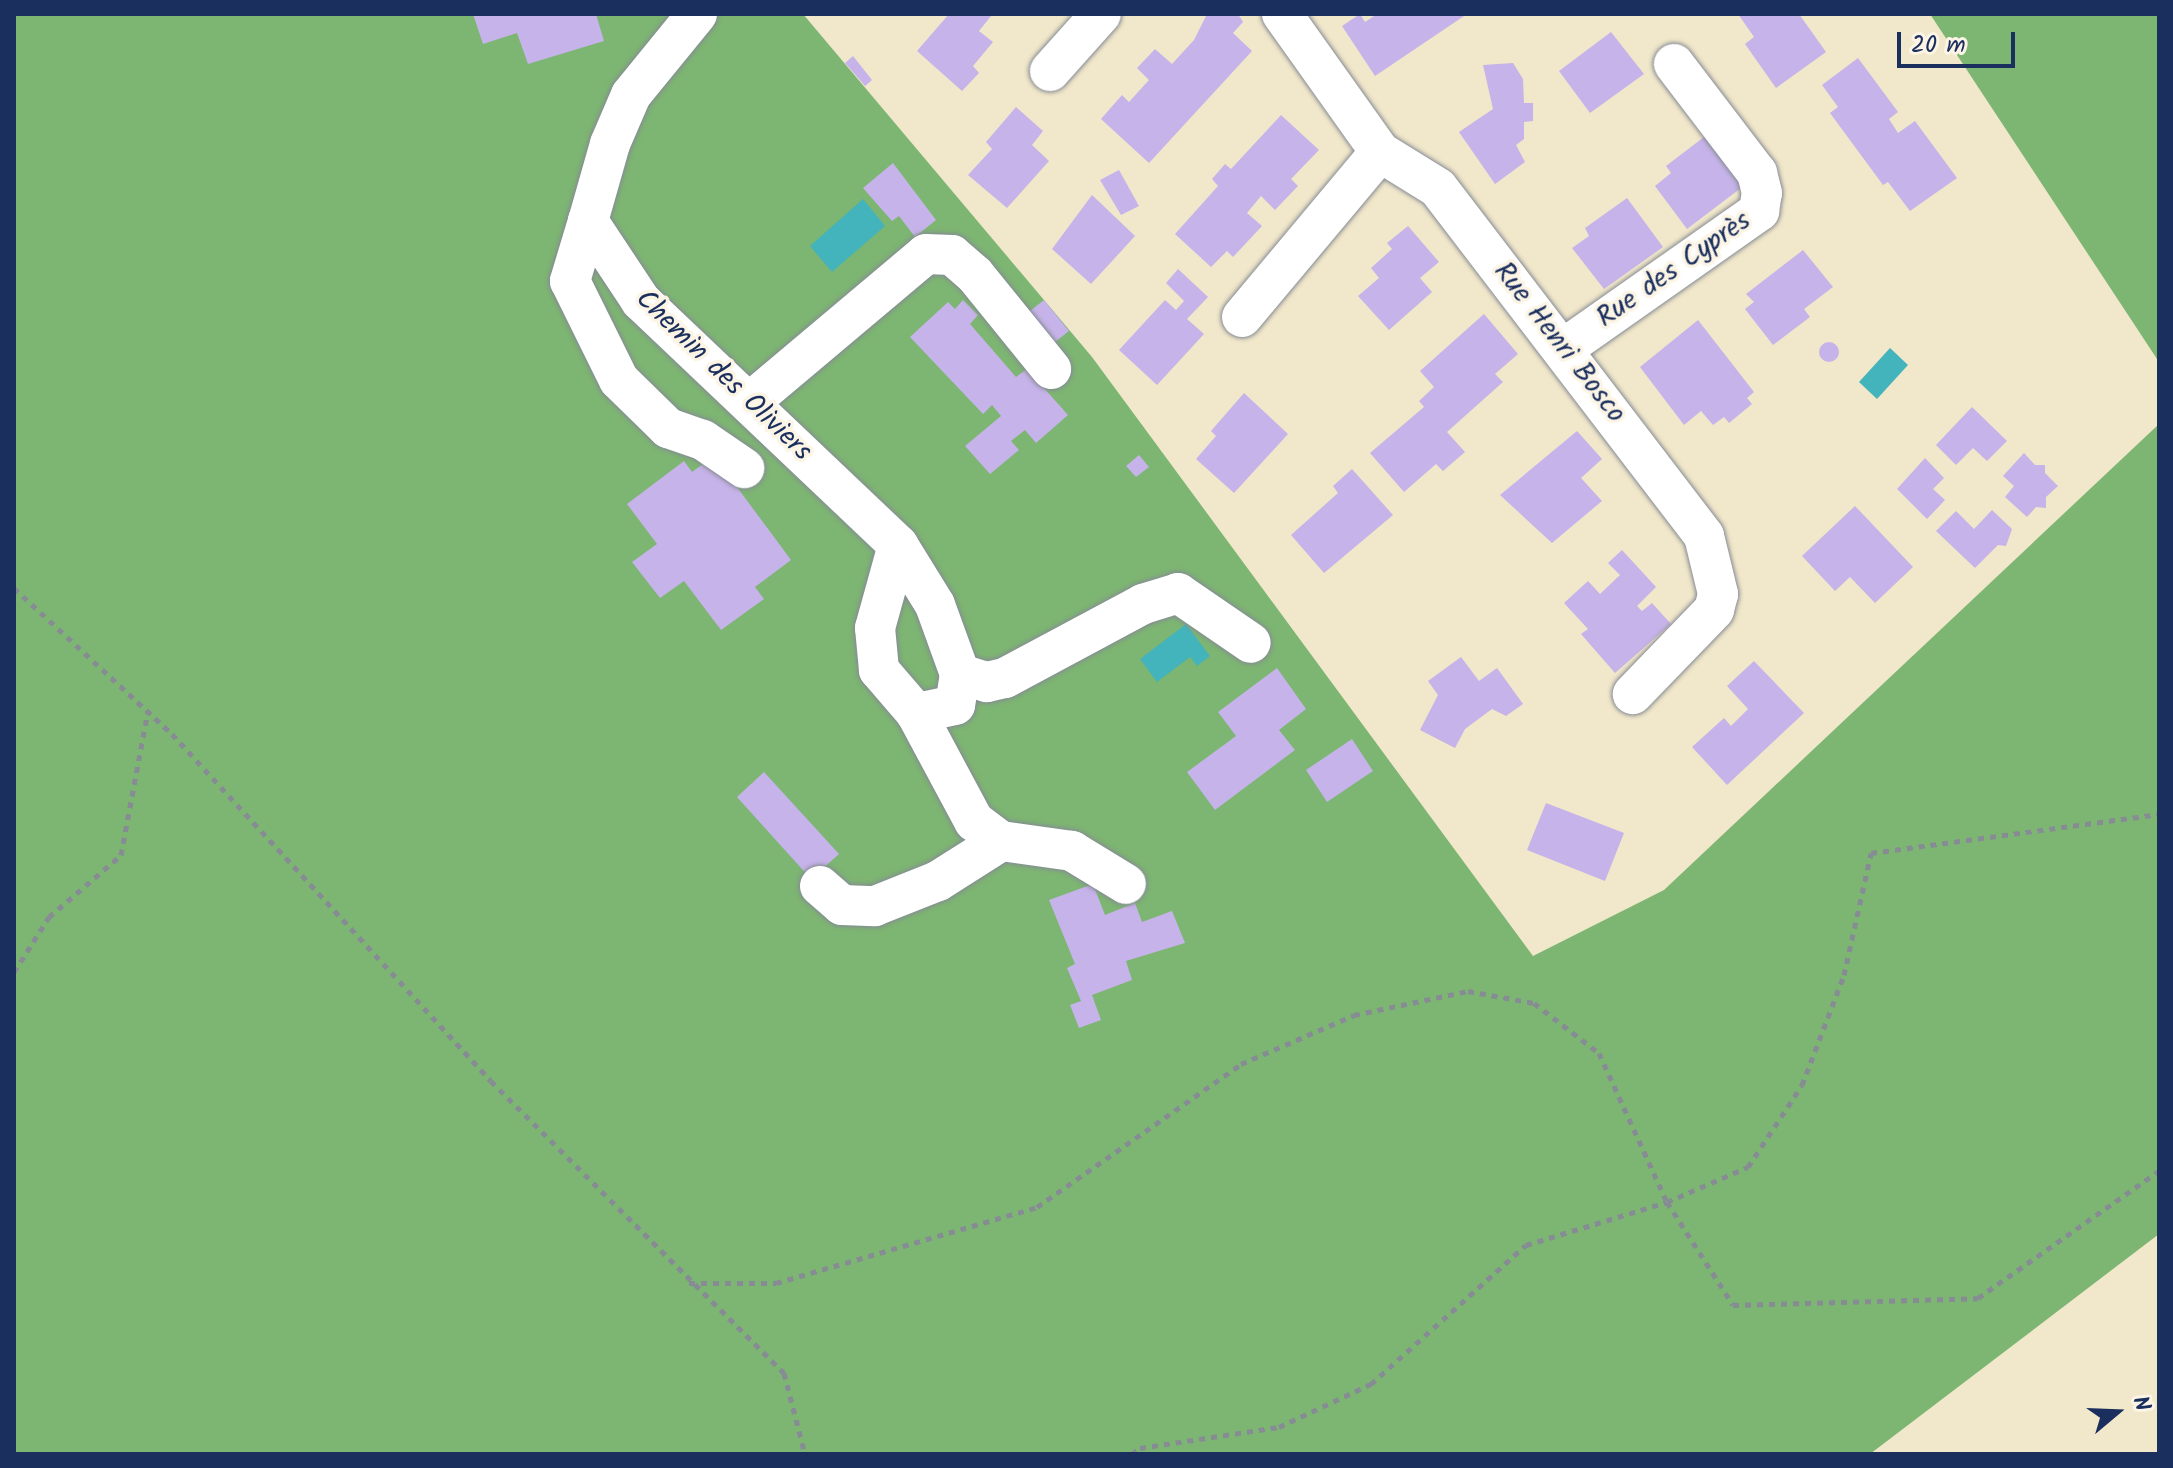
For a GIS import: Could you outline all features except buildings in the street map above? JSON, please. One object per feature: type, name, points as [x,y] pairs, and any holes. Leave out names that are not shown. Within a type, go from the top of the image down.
[{"type":"street","points":[[697,14],[631,95],[570,281],[619,380],[668,428],[703,440],[744,468]]},
{"type":"street","points":[[1050,71],[1101,14]]},
{"type":"street","name":"Rue Henri Bosco","points":[[1282,14],[1380,152],[1438,188],[1681,502],[1712,560],[1718,594],[1714,610],[1633,694]]},
{"type":"street","name":"Rue des Cyprès","points":[[1563,349],[1759,211],[1762,193],[1757,173],[1674,64]]},
{"type":"street","points":[[1242,317],[1380,152]]},
{"type":"street","name":"Chemin des Oliviers","points":[[593,204],[641,301],[898,545],[935,605],[960,674]]},
{"type":"street","points":[[749,403],[926,254],[952,255],[975,275],[1051,369]]},
{"type":"street","points":[[898,545],[875,628],[879,670],[916,713],[974,821],[1001,841],[1072,851],[1126,884]]},
{"type":"street","points":[[916,713],[955,705],[960,674],[987,682],[1005,678],[1143,604],[1178,593],[1251,643]]},
{"type":"street","points":[[820,886],[842,905],[875,906],[938,881],[1001,841]]},
{"type":"path","points":[[14,588],[148,711],[491,1081],[689,1283],[784,1373],[805,1454]]},
{"type":"path","points":[[14,972],[49,917],[121,855],[148,711]]},
{"type":"path","points":[[1132,1454],[1140,1448],[1279,1427],[1371,1384],[1526,1245],[1667,1202],[1748,1167],[1802,1085],[1844,975],[1871,853],[2159,814]]},
{"type":"path","points":[[689,1283],[776,1283],[1037,1207],[1241,1064],[1354,1015],[1468,991],[1534,1003],[1599,1053],[1667,1202],[1733,1305],[1978,1298],[2159,1171]]},
{"type":"green space","points":[[14,14],[803,14],[1092,357],[1533,956],[1664,890],[2159,424],[2159,1234],[1870,1454],[14,1454]]},
{"type":"green space","points":[[1930,14],[2159,14],[2159,362]]},
{"type":"water","points":[[863,199],[885,226],[832,272],[810,246]]},
{"type":"water","points":[[1890,348],[1908,365],[1877,399],[1859,382]]},
{"type":"water","points":[[1186,624],[1210,656],[1197,666],[1190,657],[1157,682],[1140,659]]}]
